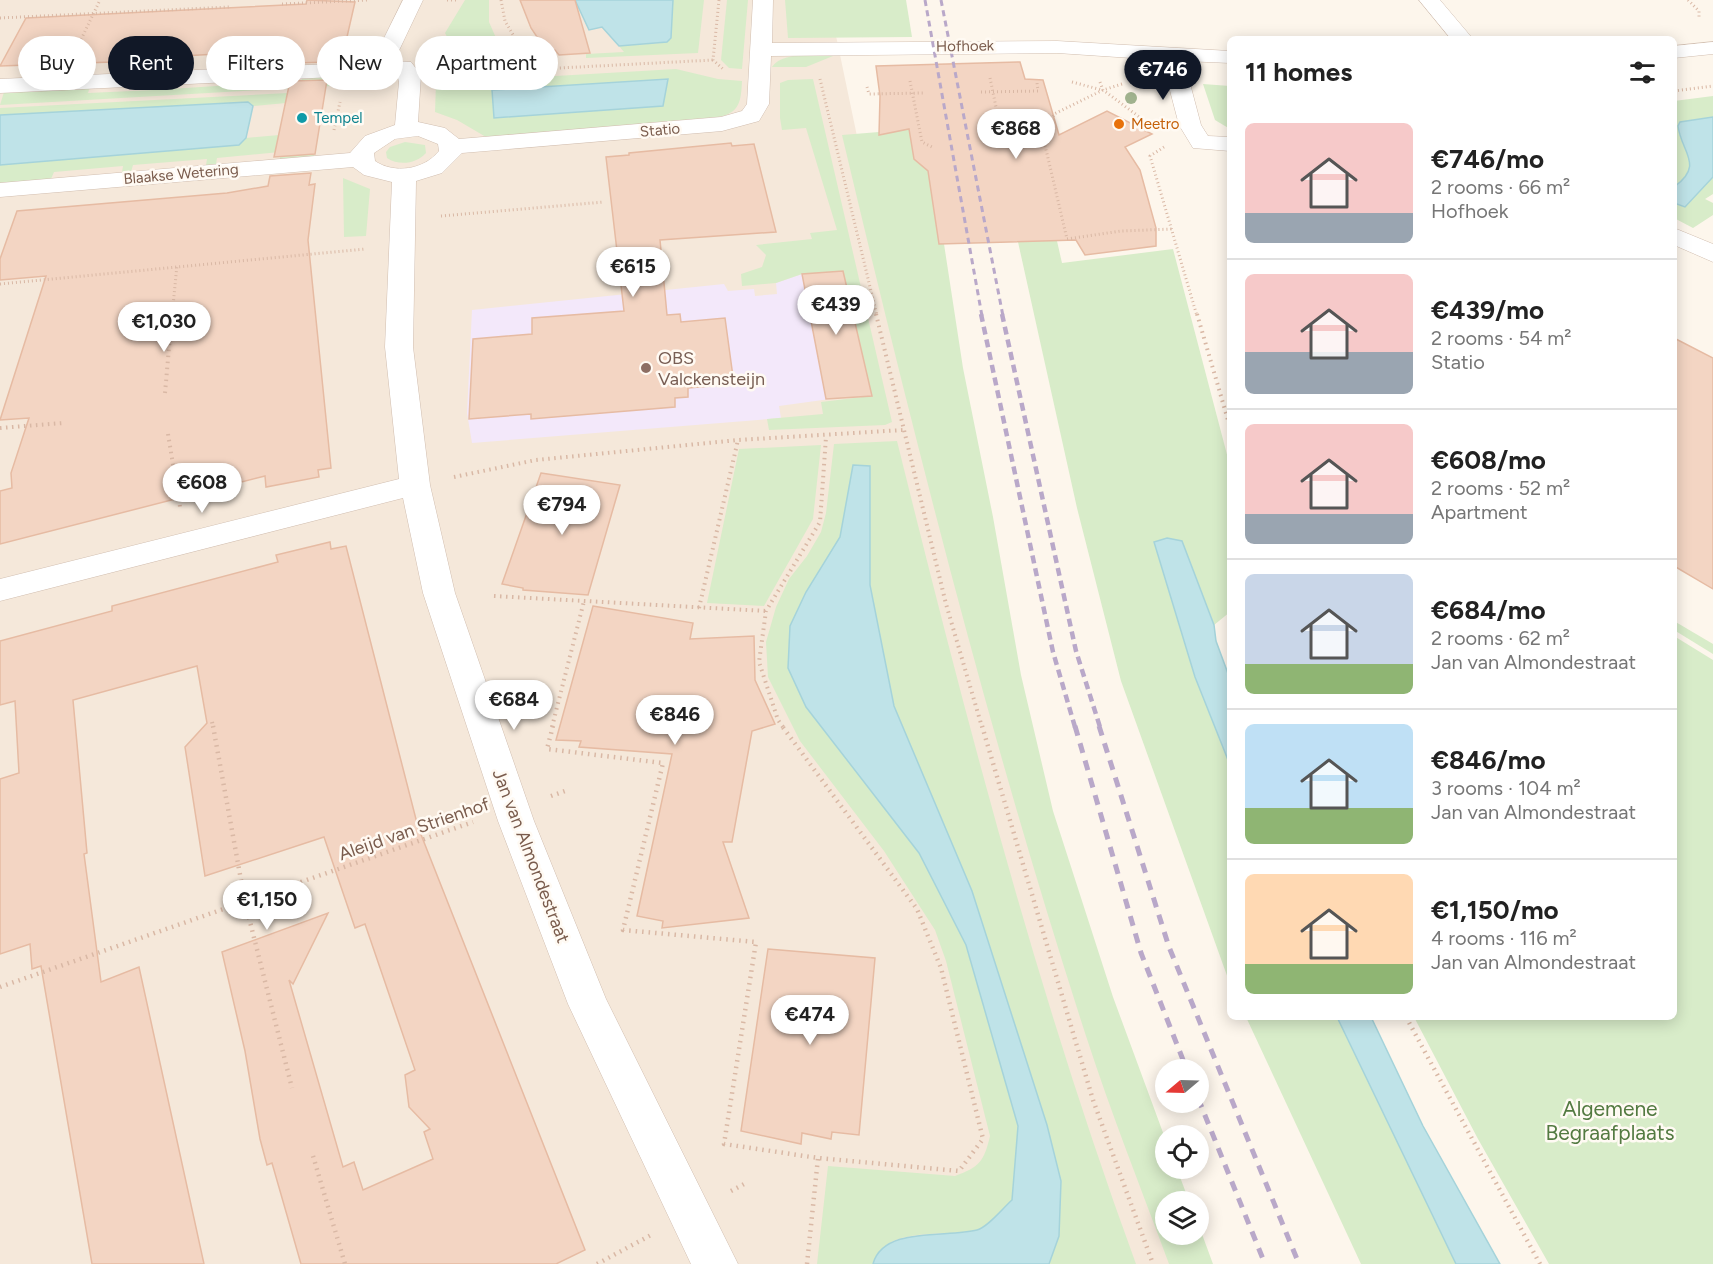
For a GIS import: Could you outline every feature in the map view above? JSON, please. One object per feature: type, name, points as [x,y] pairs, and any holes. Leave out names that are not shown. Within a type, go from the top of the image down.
[{"type":"street","points":[[394,36],[413,0]]},
{"type":"street","name":"Statio","points":[[451,147],[722,124],[752,116],[758,104],[763,0]]},
{"type":"street","points":[[1429,0],[1459,36]]},
{"type":"street","name":"Hofhoek","points":[[759,50],[988,46],[1174,60],[1227,57]]},
{"type":"street","points":[[1677,52],[1713,48]]},
{"type":"street","points":[[1174,60],[1190,125],[1201,143],[1227,144]]},
{"type":"street","points":[[403,67],[410,75],[406,130]]},
{"type":"street","points":[[96,81],[317,70]]},
{"type":"street","points":[[0,87],[18,86]]},
{"type":"street","points":[[406,130],[437,133],[449,141],[451,147],[447,158],[442,163],[425,171],[404,175],[375,172],[363,164],[361,159],[362,152],[373,140],[406,130]]},
{"type":"street","name":"Blaakse Wetering","points":[[2,194],[361,159]]},
{"type":"street","name":"Jan van Almondestraat","points":[[404,175],[399,347],[415,485],[439,593],[513,808],[588,1004],[715,1264]]},
{"type":"street","points":[[1677,237],[1713,254]]},
{"type":"street","points":[[0,590],[415,485]]},
{"type":"path","points":[[82,36],[100,0]]},
{"type":"path","points":[[282,4],[367,0]]},
{"type":"path","points":[[447,0],[458,0]]},
{"type":"path","points":[[501,0],[505,21],[514,36]]},
{"type":"path","points":[[1688,0],[1699,11],[1699,21]]},
{"type":"path","points":[[0,18],[229,7]]},
{"type":"path","points":[[558,68],[713,60]]},
{"type":"path","points":[[1173,229],[1121,231],[1067,239],[1044,141],[1054,114],[1102,90],[1174,60]]},
{"type":"path","points":[[818,70],[946,604],[1011,829],[1094,1101],[1153,1264]]},
{"type":"path","points":[[1097,73],[1102,90],[1173,141]]},
{"type":"path","points":[[410,75],[415,75]]},
{"type":"path","points":[[981,92],[1038,91],[1037,83]]},
{"type":"path","points":[[1677,91],[1713,86]]},
{"type":"path","points":[[867,87],[869,94],[923,93]]},
{"type":"path","points":[[329,161],[341,96],[346,90]]},
{"type":"path","points":[[993,97],[1003,141],[994,145]]},
{"type":"path","points":[[914,98],[922,142],[934,148]]},
{"type":"path","points":[[1195,133],[1173,141],[1150,156],[1227,415]]},
{"type":"path","points":[[441,216],[604,202]]},
{"type":"path","points":[[0,284],[401,246]]},
{"type":"path","points":[[165,393],[177,266]]},
{"type":"path","points":[[0,428],[63,423]]},
{"type":"path","points":[[415,485],[536,460],[738,440],[826,437],[903,430]]},
{"type":"path","points":[[168,434],[186,543]]},
{"type":"path","points":[[584,601],[547,749],[663,763],[623,930],[756,942],[724,1144],[818,1158],[959,1171],[983,1139],[941,968],[917,909],[778,720],[759,662],[766,611],[820,522],[826,437]]},
{"type":"path","points":[[699,608],[738,440]]},
{"type":"path","points":[[494,596],[766,611]]},
{"type":"path","points":[[212,722],[245,902],[292,1089]]},
{"type":"path","name":"Aleijd van Strienhof","points":[[0,987],[565,791]]},
{"type":"path","points":[[1408,1020],[1540,1264]]},
{"type":"path","points":[[313,1156],[345,1264]]},
{"type":"path","points":[[807,1264],[818,1158]]},
{"type":"shaded area","points":[[0,0],[796,0],[835,31],[876,227],[1155,1196],[1155,1245],[1173,1245],[1186,1264],[0,1264]]},
{"type":"shaded area","name":"OBS Valckensteijn","points":[[802,274],[830,399],[779,406],[781,418],[472,443],[467,413],[472,310],[724,284],[728,291],[754,289],[755,296],[777,294],[776,283]]},
{"type":"green space","points":[[465,0],[489,0],[489,22],[495,36],[447,36],[445,33]]},
{"type":"green space","points":[[673,0],[704,0],[698,53],[586,58],[586,54],[624,52],[619,46],[662,43],[671,38]]},
{"type":"green space","points":[[727,0],[748,0],[742,69],[729,68],[721,60]]},
{"type":"green space","points":[[785,0],[906,0],[912,37],[788,38]]},
{"type":"green space","points":[[791,56],[833,56],[806,67],[772,67],[777,62]]},
{"type":"green space","points":[[676,69],[718,79],[742,81],[738,105],[731,112],[718,117],[486,137],[457,120],[435,112],[436,90],[558,90],[558,76]]},
{"type":"green space","points":[[317,75],[317,87],[305,87],[305,76]]},
{"type":"green space","points":[[813,79],[892,422],[885,425],[769,430],[767,419],[823,414],[821,402],[871,396],[843,271],[802,274],[776,283],[742,286],[741,274],[762,267],[766,255],[756,245],[812,239],[810,233],[837,230],[806,128],[782,130],[780,118],[780,83],[788,80]]},
{"type":"green space","points":[[1203,84],[1227,86],[1227,127],[1215,120]]},
{"type":"green space","points":[[194,87],[206,87],[206,90],[261,90],[0,105],[4,92],[89,90],[88,93],[194,90]]},
{"type":"green space","points":[[288,93],[286,103],[253,106],[248,102],[0,115],[0,108]]},
{"type":"green space","points":[[1713,96],[1713,117],[1680,122],[1678,126],[1690,165],[1688,172],[1677,184],[1677,101]]},
{"type":"green space","points":[[909,129],[914,159],[928,171],[939,243],[944,244],[963,368],[993,517],[1021,675],[1053,811],[1113,997],[1160,1125],[1155,1125],[1155,1179],[1181,1179],[1185,1191],[1155,1191],[1155,1226],[1086,1036],[1051,925],[955,588],[897,362],[842,135],[879,132],[879,134]]},
{"type":"green space","points":[[1032,131],[1062,263],[1173,249],[1227,455],[1227,614],[1214,625],[1182,541],[1195,677],[1227,757],[1227,976],[1121,681],[1077,508],[1018,242]]},
{"type":"green space","points":[[279,135],[277,146],[317,143],[314,156],[280,159],[280,152],[217,158],[216,164],[206,165],[207,159],[133,165],[131,172],[122,172],[123,166],[54,172],[51,179],[0,183],[0,165],[239,145],[246,138]]},
{"type":"green space","points":[[405,142],[425,145],[426,153],[417,160],[407,163],[387,158],[386,152],[390,147]]},
{"type":"green space","points":[[1713,177],[1713,194],[1705,199],[1713,203],[1713,215],[1693,228],[1677,220],[1677,204],[1685,207]]},
{"type":"green space","points":[[343,178],[370,189],[366,236],[344,237]]},
{"type":"green space","points":[[897,441],[1005,856],[1067,1061],[1136,1264],[1049,1264],[1059,1236],[1061,1181],[1047,1125],[972,891],[894,706],[870,585],[870,466],[853,465],[840,537],[830,556],[806,707],[919,853],[966,945],[1018,1126],[1012,1200],[986,1225],[977,1230],[903,1238],[879,1251],[873,1264],[817,1264],[828,1166],[955,1176],[980,1162],[986,1152],[990,1136],[946,961],[935,930],[884,851],[800,741],[768,677],[766,642],[776,607],[789,579],[807,556],[821,532],[826,513],[834,444]]},
{"type":"green space","points":[[821,445],[813,519],[764,606],[707,603],[739,449]]},
{"type":"green space","points":[[1677,623],[1713,644],[1713,654],[1677,632]]},
{"type":"green space","name":"Algemene Begraafplaats","points":[[1677,638],[1713,660],[1713,1264],[1549,1264],[1478,1139],[1416,1020],[1677,1020]]},
{"type":"green space","points":[[1247,1020],[1338,1020],[1456,1264],[1361,1264]]},
{"type":"green space","points":[[1162,1245],[1206,1245],[1213,1264],[1169,1264]]},
{"type":"water","points":[[575,0],[673,0],[671,38],[667,42],[619,46],[602,27],[589,30]]},
{"type":"water","points":[[668,79],[663,106],[494,118],[492,90],[558,90],[558,86]]},
{"type":"water","points":[[248,102],[253,106],[246,138],[239,145],[0,165],[0,115]]},
{"type":"water","points":[[1713,117],[1713,177],[1685,207],[1677,204],[1677,184],[1688,172],[1690,165],[1680,135],[1678,126],[1680,122]]},
{"type":"water","points":[[853,465],[870,466],[870,585],[894,706],[972,891],[1047,1125],[1061,1181],[1059,1236],[1049,1264],[873,1264],[879,1252],[889,1244],[918,1236],[977,1230],[995,1217],[1012,1200],[1018,1126],[966,945],[919,853],[806,707],[788,668],[790,626],[806,592],[840,537]]},
{"type":"water","points":[[1167,538],[1182,541],[1214,625],[1216,641],[1227,671],[1227,757],[1195,677],[1154,542]]},
{"type":"water","points":[[1338,1020],[1372,1020],[1423,1126],[1500,1264],[1456,1264]]},
{"type":"building","points":[[307,0],[355,2],[347,36],[317,36],[317,62],[305,63],[305,36],[206,36],[206,55],[194,55],[194,36],[108,36],[108,62],[96,63],[96,36],[18,36],[18,65],[0,66],[26,18],[306,4]]},
{"type":"building","points":[[520,0],[575,0],[590,53],[559,55],[558,36],[536,36]]},
{"type":"building","points":[[1020,62],[1025,79],[1043,80],[1059,135],[1107,111],[1152,134],[1125,147],[1140,170],[1156,228],[1156,246],[1085,255],[1076,240],[939,244],[928,171],[914,159],[909,129],[879,135],[880,96],[876,66]]},
{"type":"building","name":"Tempel","points":[[317,80],[317,90],[325,90],[315,154],[274,157],[288,90],[305,90],[305,81]]},
{"type":"building","points":[[731,143],[732,146],[754,144],[776,232],[660,240],[667,315],[680,314],[681,322],[725,318],[734,384],[688,388],[688,397],[675,398],[675,407],[531,419],[531,414],[469,419],[473,339],[532,334],[532,318],[624,311],[606,157]]},
{"type":"building","points":[[311,173],[309,185],[315,184],[308,240],[331,468],[318,470],[319,477],[266,487],[265,476],[0,544],[0,491],[12,488],[11,473],[29,418],[0,420],[46,276],[0,280],[0,259],[17,211],[227,193],[268,186],[270,176]]},
{"type":"building","points":[[843,271],[872,396],[826,399],[802,274]]},
{"type":"building","points":[[1677,340],[1713,358],[1713,589],[1677,568]]},
{"type":"building","points":[[541,473],[620,485],[588,595],[523,590],[523,588],[502,584]]},
{"type":"building","points":[[330,542],[331,549],[346,546],[418,827],[585,1250],[556,1264],[301,1264],[272,1163],[267,1165],[260,1139],[245,1051],[222,952],[328,913],[293,984],[289,980],[343,1167],[354,1162],[363,1190],[433,1159],[424,1132],[430,1129],[409,1107],[405,1075],[415,1070],[365,924],[355,928],[324,837],[205,876],[185,747],[207,723],[197,666],[73,700],[87,853],[84,854],[101,982],[139,967],[204,1264],[92,1264],[41,966],[32,969],[30,944],[0,954],[0,779],[19,773],[15,701],[0,705],[0,641],[112,611],[112,606],[278,562],[276,555]]},
{"type":"building","points":[[593,606],[693,623],[690,639],[754,636],[755,680],[775,724],[752,731],[732,842],[723,842],[749,918],[662,928],[663,921],[637,916],[672,754],[579,747],[581,741],[556,740]]},
{"type":"building","points":[[768,949],[875,958],[859,1135],[832,1132],[831,1139],[802,1133],[801,1144],[741,1131]]},
{"type":"railway","points":[[925,0],[982,316]]},
{"type":"railway","points":[[941,0],[1003,316]]},
{"type":"railway","points":[[981,314],[1053,652],[1075,727]]},
{"type":"railway","points":[[1002,314],[1076,651],[1100,727]]},
{"type":"railway","points":[[1075,726],[1141,953],[1183,1059]]},
{"type":"railway","points":[[1099,726],[1169,947],[1299,1264]]},
{"type":"railway","points":[[1204,1113],[1265,1264]]},
{"type":"place","name":"Tempel","points":[[302,118]]},
{"type":"place","name":"Meetro","points":[[1119,124]]},
{"type":"place","name":"OBS Valckensteijn","points":[[646,368]]}]
